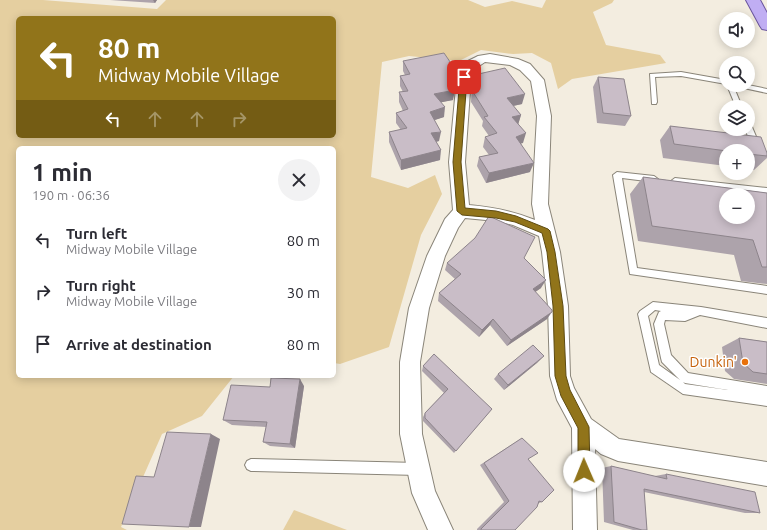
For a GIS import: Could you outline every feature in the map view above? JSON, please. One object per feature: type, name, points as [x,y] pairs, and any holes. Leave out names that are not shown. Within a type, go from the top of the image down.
[{"type":"main road","points":[[753,0],[767,26]]},
{"type":"street","points":[[441,530],[424,493],[411,434],[410,362],[419,308],[436,256],[451,224],[462,211],[457,162],[464,77],[471,65],[482,59],[490,58],[513,62],[525,67],[537,80],[544,116],[540,204],[551,252],[558,306],[560,376],[565,392],[583,427],[585,530]]},
{"type":"street","points":[[462,211],[496,214],[516,219],[545,231]]},
{"type":"street","points":[[583,427],[609,446],[618,450],[766,478]]},
{"type":"lane","points":[[654,102],[652,75],[681,74],[719,81]]},
{"type":"lane","points":[[755,88],[767,90]]},
{"type":"lane","points":[[752,136],[758,149]]},
{"type":"lane","points":[[767,191],[618,175],[633,271],[767,290]]},
{"type":"lane","points":[[767,322],[701,311],[653,306],[643,314],[655,368],[683,389],[767,401]]},
{"type":"lane","points":[[701,311],[685,318],[662,316],[659,324],[666,358],[685,378],[767,391]]},
{"type":"lane","points":[[251,465],[419,470]]},
{"type":"shaded area","points":[[0,0],[43,0],[157,9],[166,0],[468,0],[485,7],[512,1],[542,8],[546,0],[614,0],[612,3],[593,12],[606,45],[660,55],[666,63],[572,79],[558,89],[551,63],[532,53],[513,54],[481,50],[459,61],[409,56],[382,62],[371,177],[408,188],[435,175],[442,194],[421,235],[389,347],[340,364],[336,363],[336,146],[16,146],[16,378],[232,378],[202,416],[162,434],[121,527],[127,530],[0,530]]},
{"type":"shaded area","points":[[294,510],[347,530],[283,530]]},
{"type":"building","points":[[444,53],[457,72],[455,90],[434,94],[445,107],[430,112],[441,132],[431,133],[441,150],[401,160],[389,132],[407,128],[396,113],[408,109],[399,92],[408,91],[400,76],[410,74],[403,61]]},
{"type":"building","points":[[505,68],[525,94],[507,98],[521,115],[512,117],[526,133],[516,137],[534,163],[489,173],[479,157],[498,153],[485,137],[497,133],[484,117],[488,116],[473,92],[474,75]]},
{"type":"building","points":[[598,77],[624,79],[631,116],[603,113]]},
{"type":"building","points":[[670,126],[719,132],[719,136],[761,137],[767,156],[755,155],[755,144],[719,144],[719,150],[674,144]]},
{"type":"building","points":[[643,177],[728,188],[719,188],[719,224],[755,224],[755,191],[767,193],[767,267],[762,267],[753,240],[652,226]]},
{"type":"building","points":[[489,216],[535,237],[524,258],[546,280],[533,289],[552,310],[552,312],[511,340],[493,319],[482,330],[439,293],[461,274],[447,263],[475,238]]},
{"type":"building","points":[[739,338],[767,342],[767,374],[753,372],[743,363]]},
{"type":"building","points":[[533,345],[544,356],[508,385],[498,374]]},
{"type":"building","points":[[434,354],[492,409],[456,451],[425,418],[425,413],[448,389],[423,366]]},
{"type":"building","points":[[271,378],[300,379],[290,444],[263,442],[267,422],[223,420],[231,385],[270,387]]},
{"type":"building","points":[[167,432],[211,434],[189,527],[122,524],[136,476],[154,477]]},
{"type":"building","points":[[522,438],[538,453],[528,459],[554,490],[542,502],[539,501],[537,507],[515,530],[481,530],[509,501],[484,463]]},
{"type":"building","points":[[611,466],[667,479],[666,474],[755,492],[760,513],[644,489],[647,530],[614,522]]},
{"type":"place","name":"Dunkin'","points":[[745,362]]},
{"type":"route","points":[[464,77],[462,85],[457,162],[462,211],[496,214],[516,219],[545,231],[551,252],[558,306],[560,376],[565,392],[583,427],[584,471]]}]
